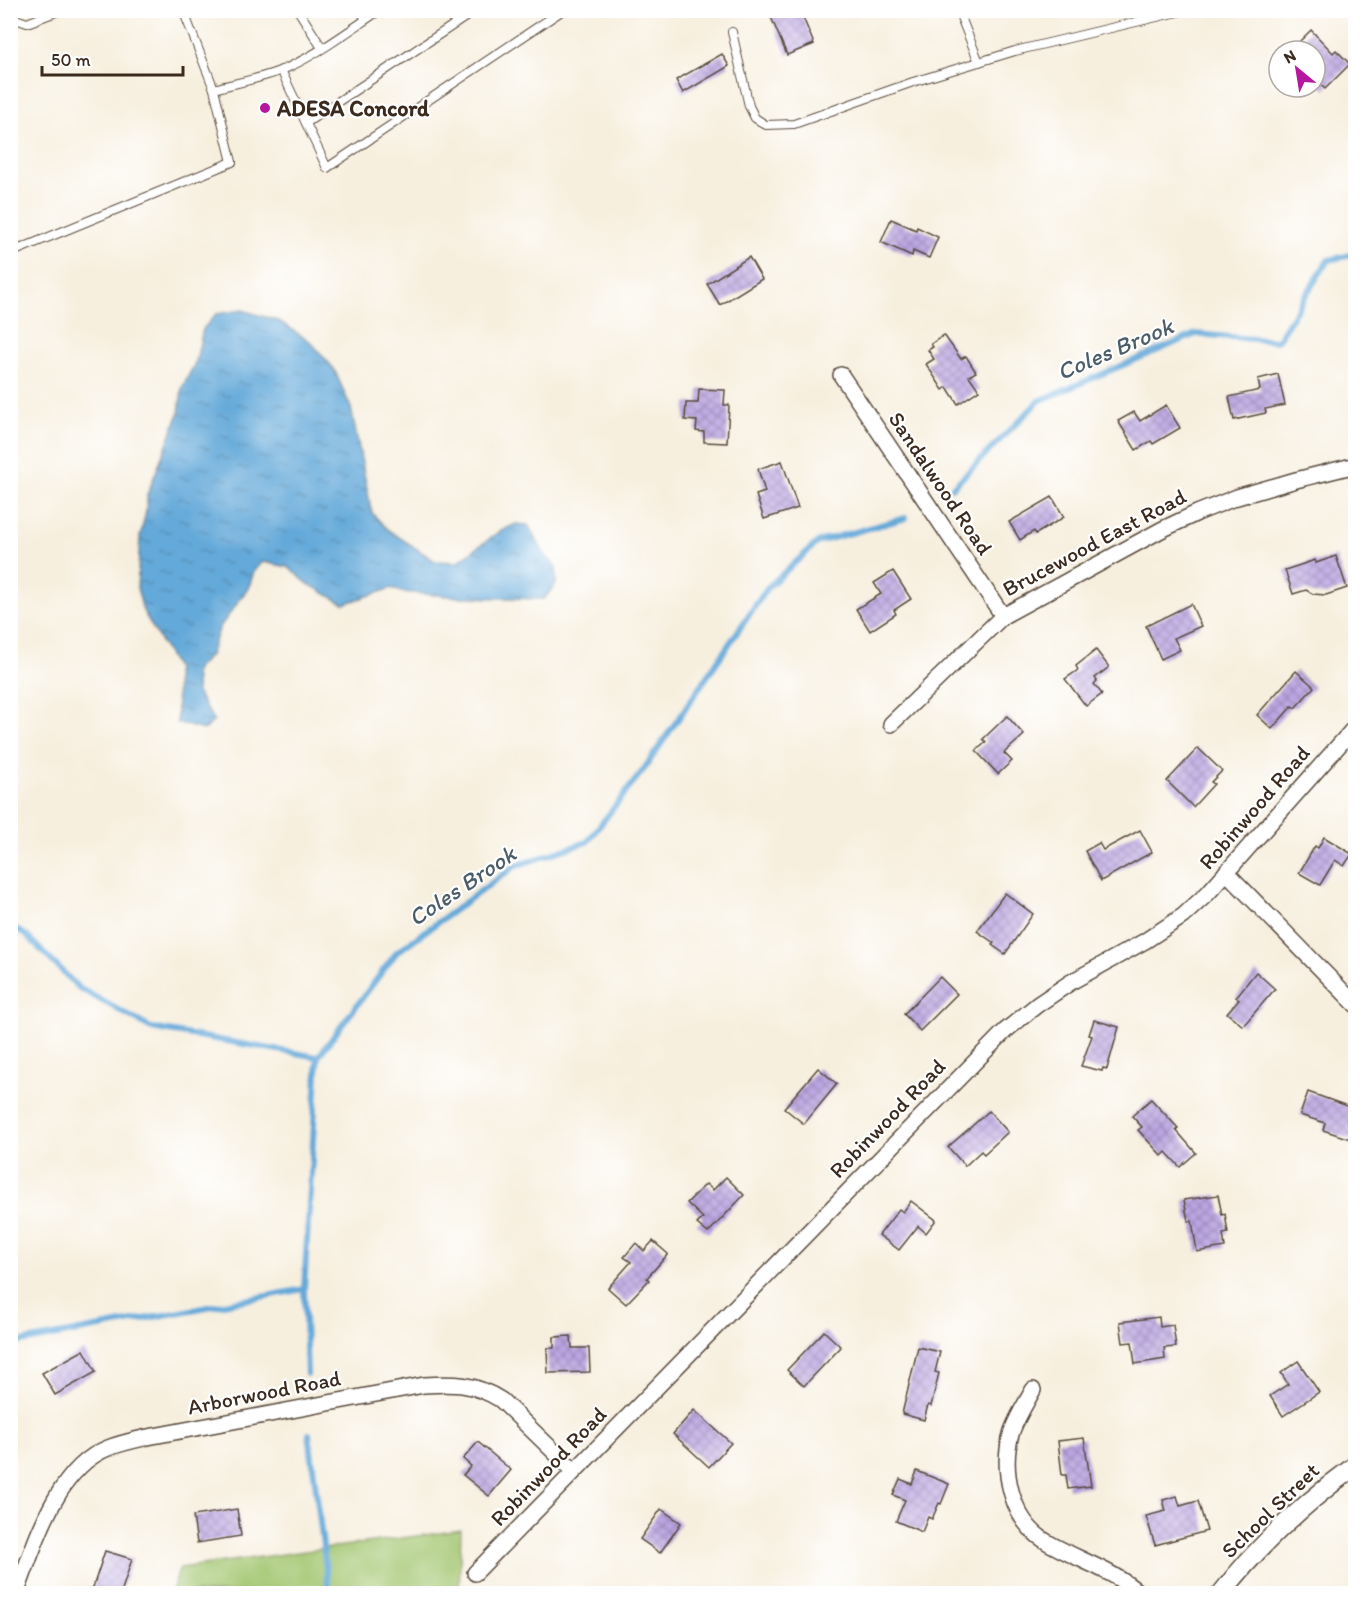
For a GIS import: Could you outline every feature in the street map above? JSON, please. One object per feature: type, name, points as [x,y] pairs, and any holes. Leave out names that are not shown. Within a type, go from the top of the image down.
[{"type":"street","name":"Sandalwood Road","points":[[841,375],[1003,616]]},
{"type":"street","name":"Brucewood East Road","points":[[891,724],[1003,616],[1161,530],[1207,509],[1237,497],[1356,465]]},
{"type":"street","name":"Robinwood Road","points":[[474,1573],[1005,1031],[1037,1005],[1071,982],[1145,941],[1183,916],[1208,893],[1356,726]]},
{"type":"street","points":[[1226,872],[1356,1005]]},
{"type":"street","name":"Arborwood Road","points":[[16,1593],[53,1503],[75,1472],[106,1449],[148,1437],[424,1385],[458,1384],[474,1386],[501,1400],[574,1471]]},
{"type":"street","points":[[1033,1390],[1012,1431],[1007,1458],[1007,1480],[1027,1525],[1045,1541],[1105,1570],[1140,1593]]},
{"type":"street","name":"School Street","points":[[1221,1593],[1252,1556],[1280,1528],[1309,1501],[1356,1465]]},
{"type":"lane","points":[[10,17],[27,23],[61,10]]},
{"type":"lane","points":[[10,253],[232,162],[213,89],[183,10]]},
{"type":"lane","points":[[298,10],[322,48]]},
{"type":"lane","points":[[360,10],[366,19]]},
{"type":"lane","points":[[213,89],[270,75],[281,70],[308,57],[380,10]]},
{"type":"lane","points":[[306,123],[476,10]]},
{"type":"lane","points":[[281,70],[327,168],[563,10]]},
{"type":"lane","points":[[958,10],[979,62]]},
{"type":"lane","points":[[732,32],[749,106],[755,118],[766,125],[794,124],[913,82],[1015,51],[1186,10]]},
{"type":"green space","points":[[461,1530],[459,1593],[171,1593],[180,1568]]},
{"type":"water","points":[[242,310],[279,321],[311,342],[334,369],[351,408],[372,513],[388,530],[435,561],[457,562],[499,532],[516,524],[528,525],[544,553],[556,567],[556,584],[544,599],[460,597],[401,592],[392,588],[344,604],[308,584],[288,567],[263,562],[254,571],[249,587],[220,627],[210,655],[195,671],[197,693],[214,721],[204,730],[177,723],[176,668],[143,611],[137,588],[140,537],[147,507],[147,495],[179,413],[182,388],[196,361],[203,329],[216,314]]},
{"type":"building","points":[[768,10],[800,10],[814,44],[787,55]]},
{"type":"building","points":[[1311,30],[1320,39],[1302,39]]},
{"type":"building","points":[[1327,47],[1333,53],[1336,50],[1350,64],[1327,87]]},
{"type":"building","points":[[722,54],[729,66],[683,93],[676,80]]},
{"type":"building","points":[[891,219],[916,230],[917,227],[938,237],[929,258],[913,251],[912,256],[881,242]]},
{"type":"building","points":[[749,257],[762,279],[720,305],[707,284]]},
{"type":"building","points":[[944,335],[961,359],[966,356],[976,372],[969,376],[979,390],[958,404],[947,387],[943,390],[926,364],[934,359],[928,350],[933,347],[931,344]]},
{"type":"building","points":[[1278,374],[1285,405],[1265,409],[1266,413],[1234,420],[1229,397],[1260,390],[1258,379]]},
{"type":"building","points":[[699,389],[725,390],[724,405],[729,405],[727,443],[704,442],[704,432],[696,431],[697,421],[685,420],[686,403],[698,403]]},
{"type":"building","points":[[1166,405],[1180,428],[1153,444],[1151,441],[1136,450],[1118,421],[1134,412],[1140,421]]},
{"type":"building","points":[[782,461],[798,508],[764,519],[756,495],[765,492],[758,469]]},
{"type":"building","points":[[1052,497],[1064,517],[1036,534],[1034,531],[1020,540],[1009,522]]},
{"type":"building","points":[[1336,556],[1347,588],[1326,595],[1313,594],[1306,590],[1293,594],[1285,570]]},
{"type":"building","points":[[893,571],[911,599],[894,610],[896,614],[870,631],[856,609],[881,594],[874,583]]},
{"type":"building","points":[[1191,604],[1201,626],[1174,638],[1180,650],[1161,659],[1146,626]]},
{"type":"building","points":[[1096,650],[1109,667],[1095,678],[1097,681],[1094,684],[1102,694],[1086,706],[1065,679],[1078,670],[1076,666]]},
{"type":"building","points":[[1296,671],[1314,687],[1295,708],[1292,706],[1272,729],[1257,715]]},
{"type":"building","points":[[1007,716],[1024,735],[1004,753],[1012,761],[998,774],[976,751],[986,742],[983,739]]},
{"type":"building","points":[[1198,748],[1222,771],[1211,782],[1214,784],[1193,807],[1167,781]]},
{"type":"building","points":[[1140,830],[1152,852],[1101,881],[1085,851],[1099,843],[1103,850]]},
{"type":"building","points":[[1324,837],[1352,854],[1344,866],[1335,860],[1320,885],[1299,873],[1315,846],[1318,848]]},
{"type":"building","points":[[1005,893],[1033,914],[1005,954],[977,931]]},
{"type":"building","points":[[1256,972],[1275,989],[1243,1026],[1227,1013],[1239,999],[1236,997]]},
{"type":"building","points":[[940,977],[957,994],[920,1031],[904,1014]]},
{"type":"building","points":[[1094,1020],[1119,1027],[1107,1069],[1103,1068],[1102,1071],[1081,1066],[1092,1036],[1089,1035]]},
{"type":"building","points":[[818,1068],[837,1084],[804,1124],[784,1108]]},
{"type":"building","points":[[1308,1092],[1356,1109],[1356,1141],[1323,1130],[1325,1123],[1300,1115]]},
{"type":"building","points":[[1151,1099],[1178,1128],[1176,1130],[1196,1153],[1180,1167],[1166,1152],[1162,1156],[1138,1130],[1142,1127],[1132,1116]]},
{"type":"building","points":[[989,1111],[1008,1132],[984,1154],[981,1151],[965,1166],[948,1147]]},
{"type":"building","points":[[726,1177],[744,1195],[708,1233],[697,1224],[703,1218],[687,1203],[706,1184],[713,1190]]},
{"type":"building","points":[[1218,1195],[1222,1215],[1225,1214],[1228,1233],[1223,1234],[1225,1247],[1197,1252],[1192,1221],[1188,1221],[1184,1200]]},
{"type":"building","points":[[911,1201],[936,1220],[926,1233],[918,1226],[899,1250],[879,1235],[899,1209],[903,1212]]},
{"type":"building","points":[[653,1241],[668,1254],[647,1278],[649,1280],[626,1304],[608,1288],[631,1262],[624,1257],[636,1243],[644,1251]]},
{"type":"building","points":[[1159,1317],[1160,1327],[1173,1325],[1176,1347],[1164,1348],[1165,1359],[1135,1364],[1132,1342],[1123,1343],[1120,1322]]},
{"type":"building","points":[[824,1331],[841,1347],[804,1386],[787,1370]]},
{"type":"building","points":[[571,1336],[572,1348],[589,1348],[590,1372],[548,1373],[547,1348],[554,1348],[554,1337]]},
{"type":"building","points":[[918,1347],[940,1352],[935,1372],[939,1373],[931,1406],[928,1405],[924,1420],[902,1414]]},
{"type":"building","points":[[84,1350],[96,1372],[55,1395],[42,1373]]},
{"type":"building","points":[[1298,1361],[1319,1392],[1283,1416],[1270,1396],[1288,1384],[1281,1373]]},
{"type":"building","points":[[694,1410],[731,1443],[709,1467],[673,1434]]},
{"type":"building","points":[[1084,1438],[1091,1486],[1068,1489],[1066,1475],[1062,1475],[1058,1441]]},
{"type":"building","points":[[478,1442],[511,1470],[489,1496],[463,1475],[471,1466],[463,1459]]},
{"type":"building","points":[[917,1471],[949,1484],[941,1504],[939,1503],[932,1519],[928,1517],[922,1532],[896,1521],[905,1500],[893,1495],[900,1479],[912,1484]]},
{"type":"building","points":[[1177,1496],[1180,1506],[1198,1501],[1207,1531],[1155,1545],[1146,1516],[1166,1511],[1163,1500]]},
{"type":"building","points":[[237,1509],[241,1536],[197,1543],[193,1516]]},
{"type":"building","points":[[661,1509],[681,1523],[660,1553],[640,1539]]},
{"type":"building","points":[[105,1551],[132,1559],[121,1593],[91,1593]]},
{"type":"waterway","name":"Coles Brook","points":[[952,488],[1039,401],[1196,334],[1277,341],[1328,260],[1356,254]]},
{"type":"waterway","name":"Coles Brook","points":[[10,926],[26,935],[79,988],[151,1028],[318,1057],[397,952],[515,866],[587,842],[644,769],[768,587],[818,542],[906,518]]},
{"type":"waterway","points":[[307,1374],[304,1289],[318,1057]]},
{"type":"waterway","points":[[10,1344],[304,1289]]},
{"type":"waterway","points":[[309,1434],[329,1594]]},
{"type":"place","name":"ADESA Concord","points":[[265,108]]}]
